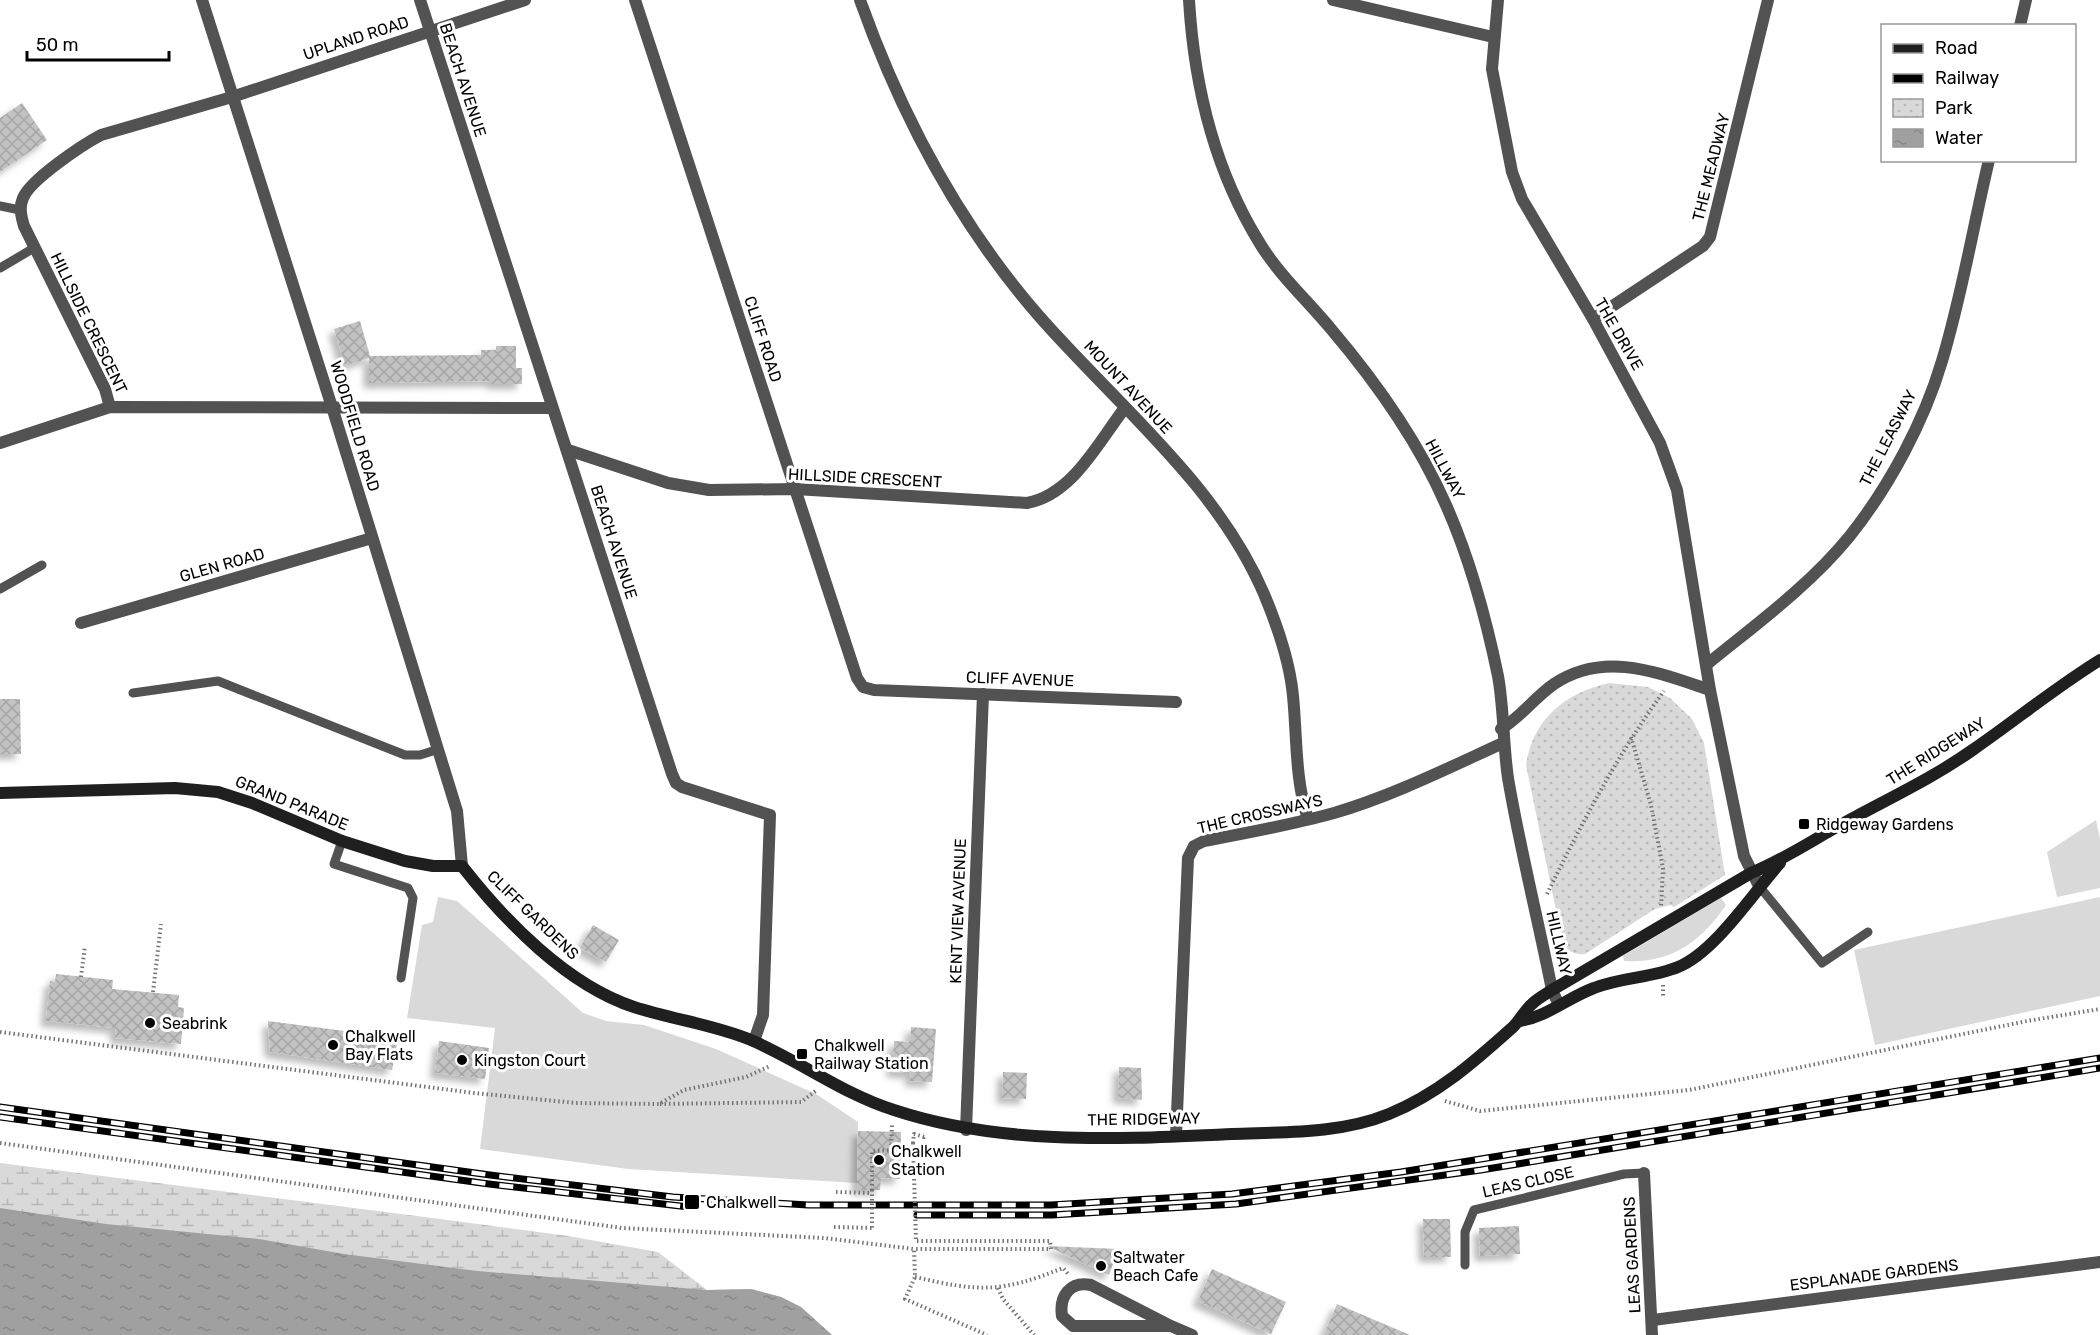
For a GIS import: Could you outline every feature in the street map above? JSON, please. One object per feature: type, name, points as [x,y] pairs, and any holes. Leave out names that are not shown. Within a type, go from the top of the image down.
[{"type":"street","name":"WOODFIELD ROAD","points":[[202,0],[332,407],[436,750],[457,811],[462,866]]},
{"type":"street","name":"BEACH AVENUE","points":[[420,0],[676,783],[770,815],[763,1015],[754,1041]]},
{"type":"street","name":"UPLAND ROAD","points":[[232,96],[525,0]]},
{"type":"street","name":"CLIFF ROAD","points":[[635,0],[856,678],[864,687]]},
{"type":"street","name":"MOUNT AVENUE","points":[[860,0],[885,69],[926,155],[982,246],[1038,315],[1206,498],[1232,537],[1264,594],[1289,667],[1302,797],[1308,819]]},
{"type":"street","name":"HILLWAY","points":[[1189,0],[1198,80],[1210,132],[1245,217],[1260,244],[1283,276],[1374,382],[1412,442],[1445,502],[1461,538],[1473,575],[1498,678],[1501,729],[1518,833],[1552,990],[1559,1005]]},
{"type":"street","points":[[1333,0],[1493,37]]},
{"type":"street","name":"THE DRIVE","points":[[1498,0],[1492,69],[1512,172],[1527,208],[1593,320],[1660,443],[1677,490],[1710,690]]},
{"type":"street","name":"THE MEADWAY","points":[[1593,320],[1703,246],[1710,237],[1768,0]]},
{"type":"street","points":[[2020,24],[2026,0]]},
{"type":"street","points":[[20,210],[22,199],[28,189],[81,146],[101,135],[232,96]]},
{"type":"street","name":"THE LEASWAY","points":[[1706,665],[1827,561],[1862,519],[1899,459],[1925,405],[1942,361],[1989,162]]},
{"type":"street","name":"HILLSIDE CRESCENT","points":[[20,210],[34,248],[105,389],[110,407],[552,408]]},
{"type":"street","points":[[0,442],[110,407]]},
{"type":"street","name":"HILLSIDE CRESCENT","points":[[568,450],[668,483],[709,490],[795,489],[1027,503],[1044,500],[1072,477],[1124,409]]},
{"type":"street","name":"GLEN ROAD","points":[[81,623],[372,538]]},
{"type":"street","name":"THE RIDGEWAY","points":[[754,1041],[861,1097],[894,1110],[966,1130],[1029,1136],[1176,1136],[1332,1128],[1388,1114],[1428,1095],[1455,1078],[1519,1021],[1531,1004],[1552,990],[1751,873],[1783,860],[1854,817],[1912,789],[1972,751],[2100,660]]},
{"type":"street","points":[[1501,729],[1554,684],[1572,674],[1608,666],[1651,669],[1710,690],[1744,856],[1759,886]]},
{"type":"street","name":"CLIFF AVENUE","points":[[864,687],[874,690],[1176,702]]},
{"type":"street","name":"KENT VIEW AVENUE","points":[[966,1130],[983,694]]},
{"type":"street","name":"THE CROSSWAYS","points":[[1176,1136],[1188,858],[1194,846],[1204,841],[1308,819],[1376,798],[1503,743]]},
{"type":"street","name":"GRAND PARADE","points":[[0,793],[175,788],[218,792],[252,803],[342,842],[405,861],[433,866],[462,866]]},
{"type":"street","name":"THE RIDGEWAY","points":[[1519,1021],[1538,1018],[1559,1005],[1609,982],[1678,967],[1696,957],[1712,944],[1783,860]]},
{"type":"street","name":"CLIFF GARDENS","points":[[462,866],[476,884],[550,958],[576,978],[632,1006],[716,1026],[754,1041]]},
{"type":"street","name":"LEAS GARDENS","points":[[1644,1173],[1652,1335]]},
{"type":"street","name":"ESPLANADE GARDENS","points":[[1653,1320],[2100,1262]]},
{"type":"street","points":[[1171,1326],[1073,1326],[1062,1316],[1060,1306],[1066,1291],[1076,1285],[1091,1285],[1192,1335]]},
{"type":"lane","points":[[0,206],[20,210]]},
{"type":"lane","points":[[0,268],[34,248]]},
{"type":"lane","points":[[0,589],[42,565]]},
{"type":"lane","points":[[133,693],[218,681],[405,755],[420,755],[436,750]]},
{"type":"lane","points":[[342,842],[334,864],[408,888],[413,898],[400,978]]},
{"type":"lane","points":[[1759,886],[1822,963],[1868,932]]},
{"type":"lane","name":"LEAS CLOSE","points":[[1465,1265],[1465,1232],[1474,1210],[1624,1174],[1644,1173]]},
{"type":"path","points":[[1536,917],[1598,791],[1630,736],[1674,677]]},
{"type":"path","points":[[1630,736],[1651,805],[1663,868],[1662,924]]},
{"type":"path","points":[[153,992],[161,924]]},
{"type":"path","points":[[81,977],[85,946]]},
{"type":"path","points":[[1663,971],[1664,996]]},
{"type":"path","points":[[1428,1095],[1480,1111],[1689,1090],[2027,1021],[2100,1009]]},
{"type":"path","points":[[0,1032],[474,1093],[576,1103],[801,1102]]},
{"type":"path","points":[[658,1104],[684,1090],[746,1077],[787,1058]]},
{"type":"path","points":[[834,1227],[872,1228],[872,1151],[891,1150],[894,1110]]},
{"type":"path","points":[[0,1143],[588,1224],[711,1234],[824,1238],[914,1249],[1051,1249],[1050,1242],[916,1241],[913,1143]]},
{"type":"path","points":[[836,1192],[872,1192]]},
{"type":"path","points":[[914,1249],[915,1277],[905,1299],[987,1335]]},
{"type":"path","points":[[915,1277],[962,1288],[998,1288],[1022,1284],[1063,1268],[1076,1285]]},
{"type":"path","points":[[998,1288],[1003,1299],[1034,1335]]},
{"type":"green space","points":[[1609,683],[1648,687],[1670,698],[1692,719],[1704,743],[1725,875],[1674,907],[1671,905],[1655,909],[1585,954],[1578,954],[1570,951],[1563,944],[1526,765],[1536,734],[1554,710],[1578,694]]},
{"type":"green space","points":[[2096,820],[2100,839],[2100,888],[2057,897],[2047,852]]},
{"type":"green space","points":[[438,897],[457,901],[583,1013],[606,1021],[644,1025],[716,1049],[816,1094],[858,1122],[857,1183],[628,1169],[480,1149],[495,1028],[407,1018],[422,925],[433,922]]},
{"type":"green space","points":[[2100,897],[2100,996],[1875,1045],[1854,950]]},
{"type":"green space","points":[[1721,898],[1726,905],[1706,930],[1683,948],[1656,959],[1624,961],[1623,956]]},
{"type":"green space","points":[[0,1163],[568,1236],[658,1252],[707,1290],[751,1289],[781,1297],[801,1307],[832,1335],[0,1335]]},
{"type":"water","points":[[0,1208],[106,1224],[259,1239],[344,1254],[477,1271],[707,1290],[751,1289],[781,1297],[801,1307],[832,1335],[0,1335]]},
{"type":"building","points":[[22,103],[47,140],[0,172],[0,118]]},
{"type":"building","points":[[360,321],[370,356],[481,355],[481,350],[496,350],[496,346],[516,346],[516,368],[522,368],[522,384],[492,384],[492,381],[369,383],[369,358],[345,366],[334,329]]},
{"type":"building","points":[[0,699],[20,699],[21,754],[0,754]]},
{"type":"building","points":[[593,925],[619,940],[606,962],[580,948]]},
{"type":"building","points":[[56,974],[113,980],[112,989],[179,995],[178,1007],[184,1008],[181,1044],[115,1038],[116,1028],[46,1021],[50,981],[55,982]]},
{"type":"building","name":"Chalkwell Bay Flats","points":[[268,1021],[398,1038],[392,1070],[270,1052]]},
{"type":"building","points":[[911,1027],[936,1029],[932,1082],[910,1081],[911,1073],[892,1072],[894,1041],[910,1042]]},
{"type":"building","name":"Kingston Court","points":[[439,1041],[489,1048],[485,1079],[435,1073]]},
{"type":"building","points":[[1119,1067],[1141,1068],[1142,1100],[1118,1098]]},
{"type":"building","points":[[1003,1072],[1027,1073],[1026,1099],[1002,1098]]},
{"type":"building","name":"Chalkwell Station","points":[[858,1131],[901,1132],[900,1179],[881,1178],[880,1190],[857,1190]]},
{"type":"building","points":[[1423,1219],[1450,1219],[1451,1257],[1424,1257]]},
{"type":"building","points":[[1519,1226],[1520,1254],[1480,1256],[1479,1228]]},
{"type":"building","name":"Saltwater Beach Cafe","points":[[1047,1246],[1119,1249],[1109,1275]]},
{"type":"building","points":[[1212,1269],[1286,1302],[1271,1334],[1198,1301]]},
{"type":"building","points":[[1337,1304],[1410,1335],[1324,1335]]},
{"type":"railway","points":[[0,1107],[490,1175],[673,1197],[808,1205],[1051,1205],[1232,1194],[1401,1172],[2100,1058]]},
{"type":"railway","points":[[917,1215],[1052,1215],[1236,1204],[1481,1170],[2100,1068]]},
{"type":"railway","points":[[0,1117],[489,1184],[689,1207]]},
{"type":"place","name":"Ridgeway Gardens","points":[[1804,824]]},
{"type":"place","name":"Seabrink","points":[[150,1023]]},
{"type":"place","name":"Chalkwell Bay Flats","points":[[333,1045]]},
{"type":"place","name":"Chalkwell Railway Station","points":[[802,1054]]},
{"type":"place","name":"Kingston Court","points":[[462,1060]]},
{"type":"place","name":"Chalkwell Station","points":[[879,1160]]},
{"type":"place","name":"Chalkwell","points":[[692,1202]]},
{"type":"place","name":"Saltwater Beach Cafe","points":[[1101,1266]]}]
